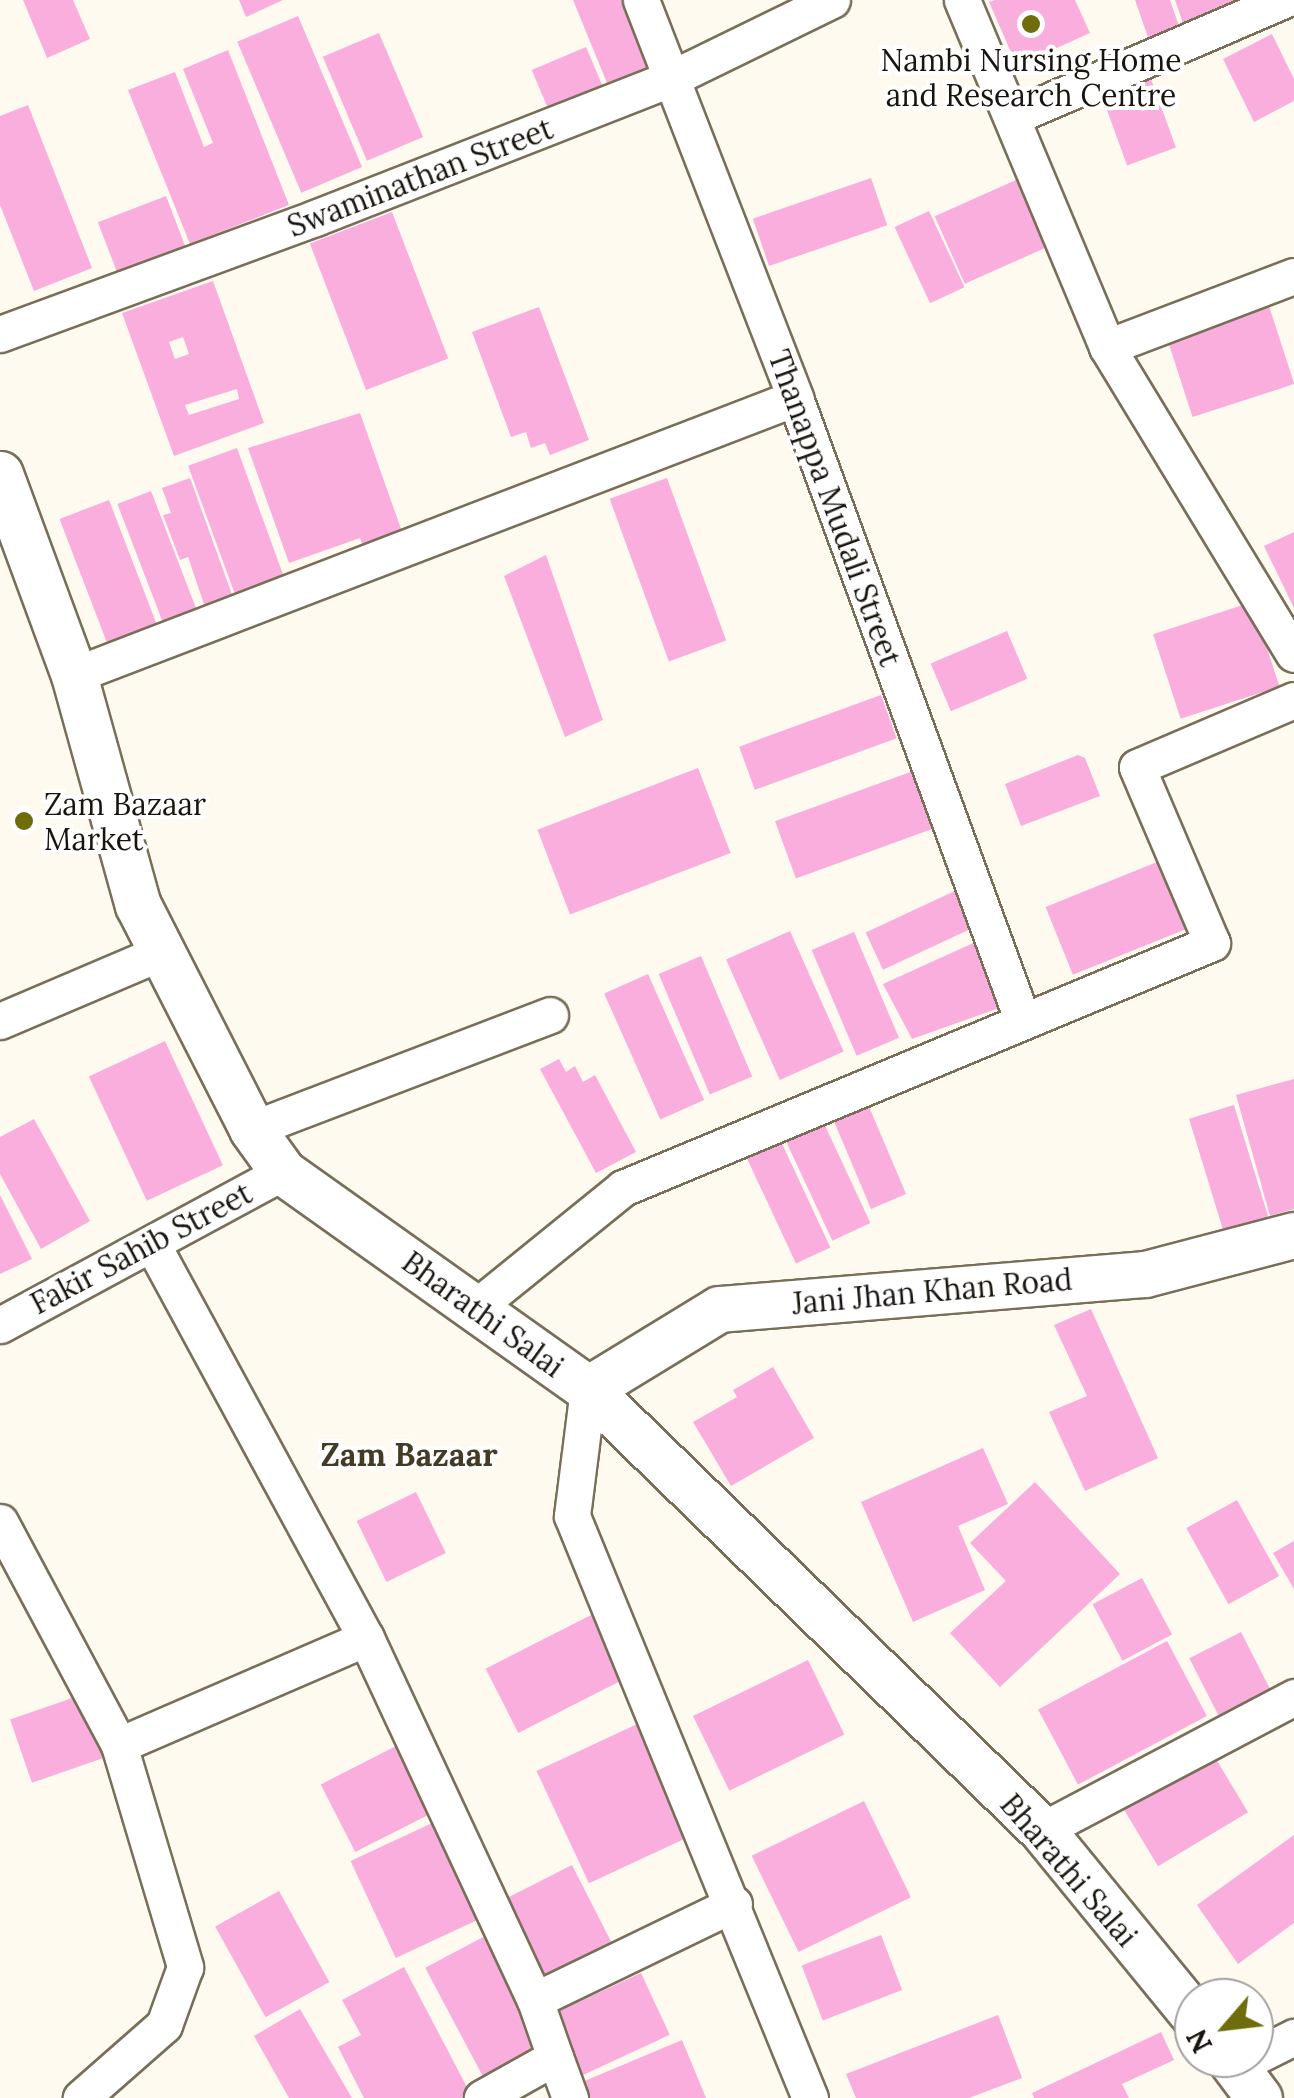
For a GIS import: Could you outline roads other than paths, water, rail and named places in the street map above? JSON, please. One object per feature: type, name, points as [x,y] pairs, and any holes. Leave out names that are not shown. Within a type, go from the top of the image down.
[{"type":"street","name":"Thanappa Mudali Street","points":[[641,0],[794,398],[1022,1019]]},
{"type":"street","name":"Swaminathan Street","points":[[0,334],[315,218],[672,78],[832,0]]},
{"type":"street","points":[[962,0],[1107,347],[1294,654]]},
{"type":"street","points":[[1012,117],[1284,0]]},
{"type":"street","points":[[1107,347],[1294,276]]},
{"type":"street","points":[[74,675],[794,398]]},
{"type":"street","name":"Bharathi Salai","points":[[0,474],[74,675],[138,905],[252,1129],[282,1172],[588,1389],[1042,1830],[1174,1992]]},
{"type":"street","points":[[476,1307],[623,1188],[1212,943],[1138,768],[1294,700]]},
{"type":"street","points":[[0,1022],[162,952]]},
{"type":"street","points":[[252,1129],[550,1015]]},
{"type":"street","name":"Fakir Sahib Street","points":[[0,1325],[282,1172]]},
{"type":"street","name":"Jani Jhan Khan Road","points":[[588,1389],[718,1309],[1145,1274],[1294,1236]]},
{"type":"street","points":[[152,1244],[366,1638],[535,2000],[570,2098]]},
{"type":"street","points":[[588,1389],[572,1516],[734,1904],[810,2098]]},
{"type":"street","points":[[0,1522],[119,1745],[185,1967],[164,2026],[82,2098]]},
{"type":"street","points":[[119,1745],[366,1638]]},
{"type":"street","points":[[1042,1830],[1294,1697]]},
{"type":"street","points":[[535,2000],[734,1904]]},
{"type":"street","points":[[482,2098],[555,2056]]},
{"type":"place","name":"Nambi Nursing Home and Research Centre","points":[[1031,24]]},
{"type":"place","name":"Zam Bazaar Market","points":[[24,821]]},
{"type":"district","name":"Zam Bazaar","points":[[409,1455]]}]
